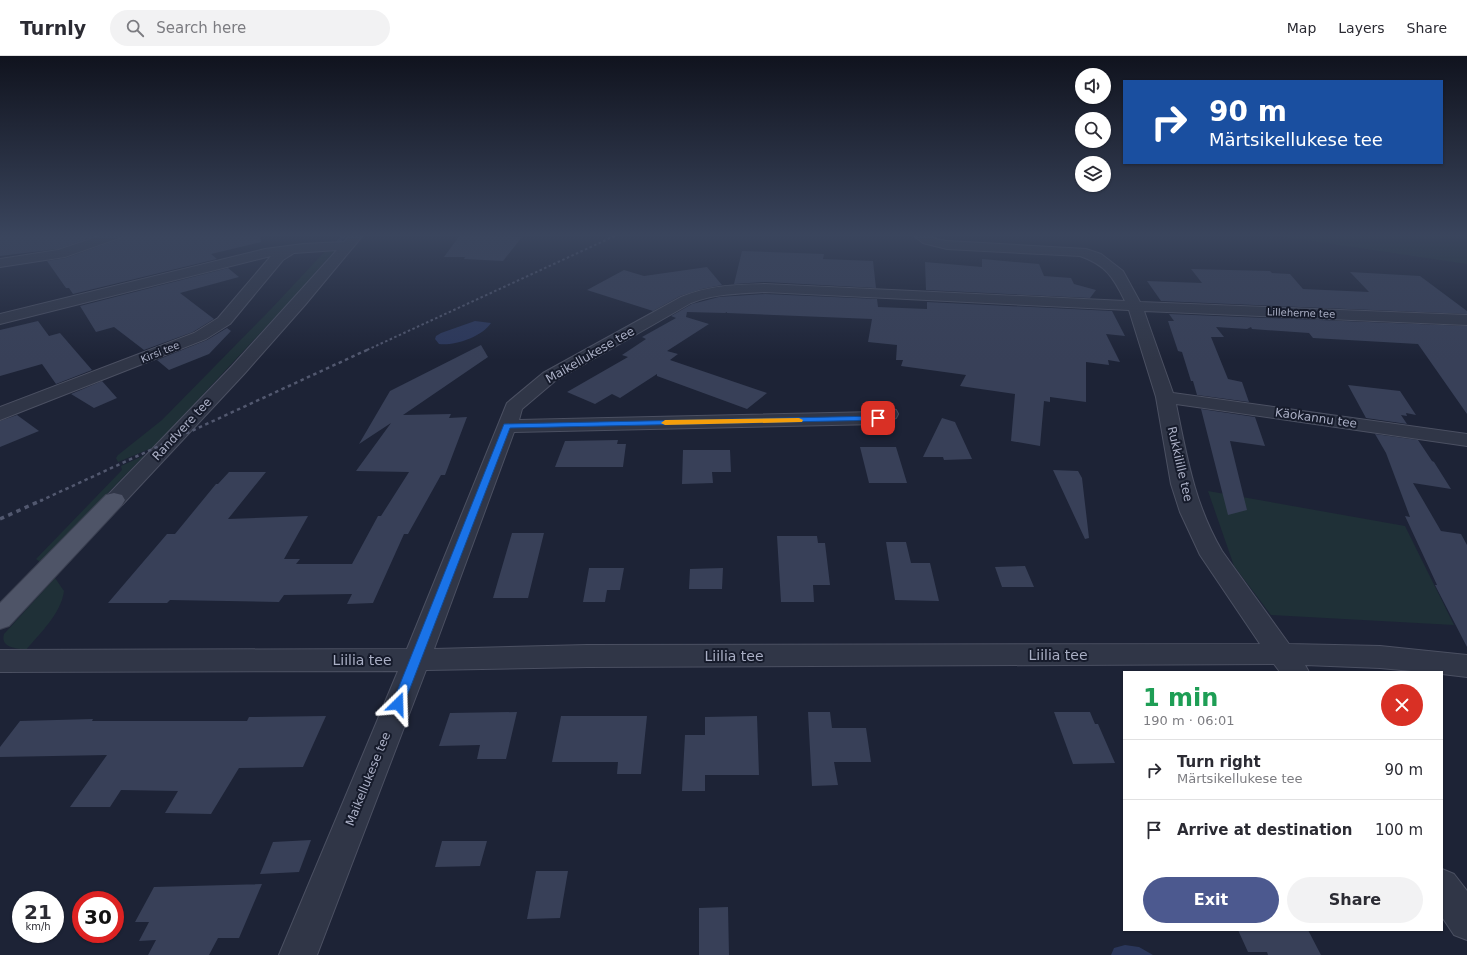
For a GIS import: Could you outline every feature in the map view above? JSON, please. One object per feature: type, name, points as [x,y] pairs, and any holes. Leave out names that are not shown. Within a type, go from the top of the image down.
[{"type":"main road","name":"Randvere tee","points":[[0,619],[114,500]]},
{"type":"street","points":[[0,318],[172,276]]},
{"type":"street","name":"Kirsi tee","points":[[0,414],[200,336],[224,321],[262,276]]},
{"type":"street","name":"Randvere tee","points":[[114,500],[211,398],[321,276]]},
{"type":"street","name":"Rukkilille tee","points":[[1119,276],[1135,306],[1165,397],[1182,484],[1191,512],[1201,535],[1254,616],[1289,663]]},
{"type":"street","name":"Maikellukese tee","points":[[298,955],[416,660],[514,407],[549,377],[686,300],[704,293],[719,290],[765,288],[1135,306]]},
{"type":"street","name":"Lilleherne tee","points":[[1135,306],[1467,320]]},
{"type":"street","name":"Käokannu tee","points":[[1165,397],[1467,440]]},
{"type":"street","points":[[507,426],[878,418],[889,414]]},
{"type":"street","name":"Liilia tee","points":[[0,661],[416,660],[587,656],[1289,663],[1380,657],[1467,666]]},
{"type":"street","points":[[1443,887],[1467,922]]},
{"type":"shaded area","points":[[302,276],[312,276],[154,447],[118,462],[116,458],[118,455],[162,420]]},
{"type":"shaded area","points":[[145,455],[40,562],[36,559],[122,470],[121,466]]},
{"type":"shaded area","points":[[1208,491],[1405,526],[1454,625],[1271,615],[1234,566]]},
{"type":"shaded area","points":[[55,578],[64,591],[59,608],[49,623],[26,650],[7,645],[3,639],[4,634]]},
{"type":"water","points":[[475,321],[491,323],[487,328],[475,336],[460,342],[452,344],[439,344],[435,339],[436,336],[441,333]]},
{"type":"water","points":[[1125,945],[1139,947],[1153,955],[1111,955],[1114,948]]},
{"type":"building","points":[[58,276],[147,276],[73,294],[69,288],[66,288]]},
{"type":"building","points":[[197,276],[239,277],[180,293],[214,319],[193,332],[144,350],[114,327],[96,332],[80,306]]},
{"type":"building","points":[[613,276],[714,276],[722,285],[680,296],[653,311],[587,290]]},
{"type":"building","points":[[736,276],[875,276],[876,288],[765,282],[734,284]]},
{"type":"building","points":[[925,276],[1044,276],[1071,278],[1074,284],[1096,290],[1090,298],[926,290]]},
{"type":"building","points":[[1196,276],[1292,276],[1303,289],[1369,292],[1354,276],[1420,276],[1467,311],[1467,314],[1161,301],[1147,281],[1202,283]]},
{"type":"building","points":[[765,294],[877,299],[878,307],[927,309],[927,302],[1112,311],[1125,336],[1106,334],[1120,362],[1108,360],[1109,365],[1086,362],[1086,402],[1050,397],[1050,402],[1044,401],[1040,446],[1011,441],[1015,394],[960,386],[966,375],[901,366],[903,360],[896,360],[897,345],[868,342],[872,319],[727,312],[687,312],[686,317],[709,324],[667,351],[678,354],[670,360],[767,393],[747,409],[657,376],[657,374],[620,398],[612,394],[595,404],[567,392],[628,357],[622,355],[646,339],[642,337],[676,318],[671,316],[692,304],[719,297]]},
{"type":"building","points":[[1169,314],[1467,326],[1467,414],[1418,344],[1313,338],[1309,333],[1252,329],[1251,327],[1247,329],[1216,327],[1224,337],[1211,337],[1228,379],[1242,382],[1249,402],[1197,395],[1182,352],[1178,351],[1168,321],[1174,321]]},
{"type":"building","points":[[38,321],[49,336],[60,333],[92,370],[56,384],[42,364],[0,376],[0,330]]},
{"type":"building","points":[[227,328],[231,331],[209,354],[169,370],[157,360],[207,340]]},
{"type":"building","points":[[481,345],[488,357],[403,415],[451,414],[449,418],[467,417],[445,475],[441,475],[408,534],[404,534],[373,603],[347,604],[352,594],[284,595],[279,602],[170,600],[167,603],[108,603],[167,534],[175,534],[216,484],[218,484],[229,472],[266,472],[228,519],[308,516],[284,559],[300,559],[296,564],[352,564],[378,516],[381,516],[409,472],[356,471],[391,423],[359,444],[390,391]]},
{"type":"building","points":[[102,381],[117,398],[94,408],[71,394]]},
{"type":"building","points":[[1348,385],[1400,391],[1416,415],[1406,413],[1407,416],[1401,415],[1407,424],[1366,418]]},
{"type":"building","points":[[1201,409],[1255,417],[1265,446],[1230,441],[1247,510],[1228,515]]},
{"type":"building","points":[[17,415],[39,431],[0,447],[0,421]]},
{"type":"building","points":[[942,418],[955,422],[972,459],[944,460],[943,457],[923,457]]},
{"type":"building","points":[[1375,434],[1418,440],[1451,489],[1413,483],[1441,531],[1461,534],[1467,545],[1467,647],[1435,585],[1437,585],[1405,516],[1410,517],[1386,453]]},
{"type":"building","points":[[618,440],[617,444],[626,444],[623,467],[555,467],[565,441]]},
{"type":"building","points":[[860,447],[896,447],[907,483],[869,483]]},
{"type":"building","points":[[683,450],[730,450],[731,472],[712,472],[713,483],[682,484]]},
{"type":"building","points":[[1053,470],[1078,471],[1082,478],[1089,538],[1085,539]]},
{"type":"building","points":[[512,533],[544,533],[528,598],[493,598]]},
{"type":"building","points":[[777,536],[817,536],[818,543],[825,543],[830,585],[813,585],[814,602],[781,602]]},
{"type":"building","points":[[886,542],[906,542],[911,563],[930,563],[939,601],[895,600]]},
{"type":"building","points":[[1025,566],[1034,587],[1002,587],[995,567]]},
{"type":"building","points":[[589,568],[624,568],[620,590],[607,590],[605,602],[583,602]]},
{"type":"building","points":[[723,568],[722,589],[689,589],[690,569]]},
{"type":"building","points":[[517,712],[506,759],[477,759],[480,745],[439,746],[450,713]]},
{"type":"building","points":[[808,712],[830,712],[832,728],[866,728],[871,762],[834,762],[838,785],[812,786]]},
{"type":"building","points":[[1054,712],[1090,712],[1095,724],[1098,724],[1115,763],[1073,764]]},
{"type":"building","points":[[326,716],[303,767],[239,768],[211,814],[165,813],[178,791],[121,790],[110,807],[70,807],[107,755],[0,757],[0,747],[20,721],[93,719],[92,721],[247,721],[249,717]]},
{"type":"building","points":[[561,716],[647,716],[641,774],[617,774],[618,762],[552,762]]},
{"type":"building","points":[[757,716],[759,775],[705,775],[705,791],[682,791],[685,735],[705,735],[705,717]]},
{"type":"building","points":[[311,840],[299,872],[260,874],[273,842]]},
{"type":"building","points":[[442,841],[487,841],[480,866],[435,867]]},
{"type":"building","points":[[536,871],[568,871],[560,918],[527,919]]},
{"type":"building","points":[[262,884],[239,938],[218,938],[209,955],[148,955],[156,940],[139,941],[149,922],[135,922],[154,887]]},
{"type":"building","points":[[728,907],[729,955],[699,955],[699,908]]},
{"type":"building","points":[[1238,931],[1309,931],[1321,955],[1268,955],[1267,952],[1248,952]]},
{"type":"railway","points":[[367,350],[528,276]]},
{"type":"railway","points":[[40,501],[369,349]]},
{"type":"railway","points":[[0,519],[42,500]]},
{"type":"slow traffic","points":[[665,423],[799,420]]},
{"type":"route","points":[[398,704],[507,426],[878,418]]}]
